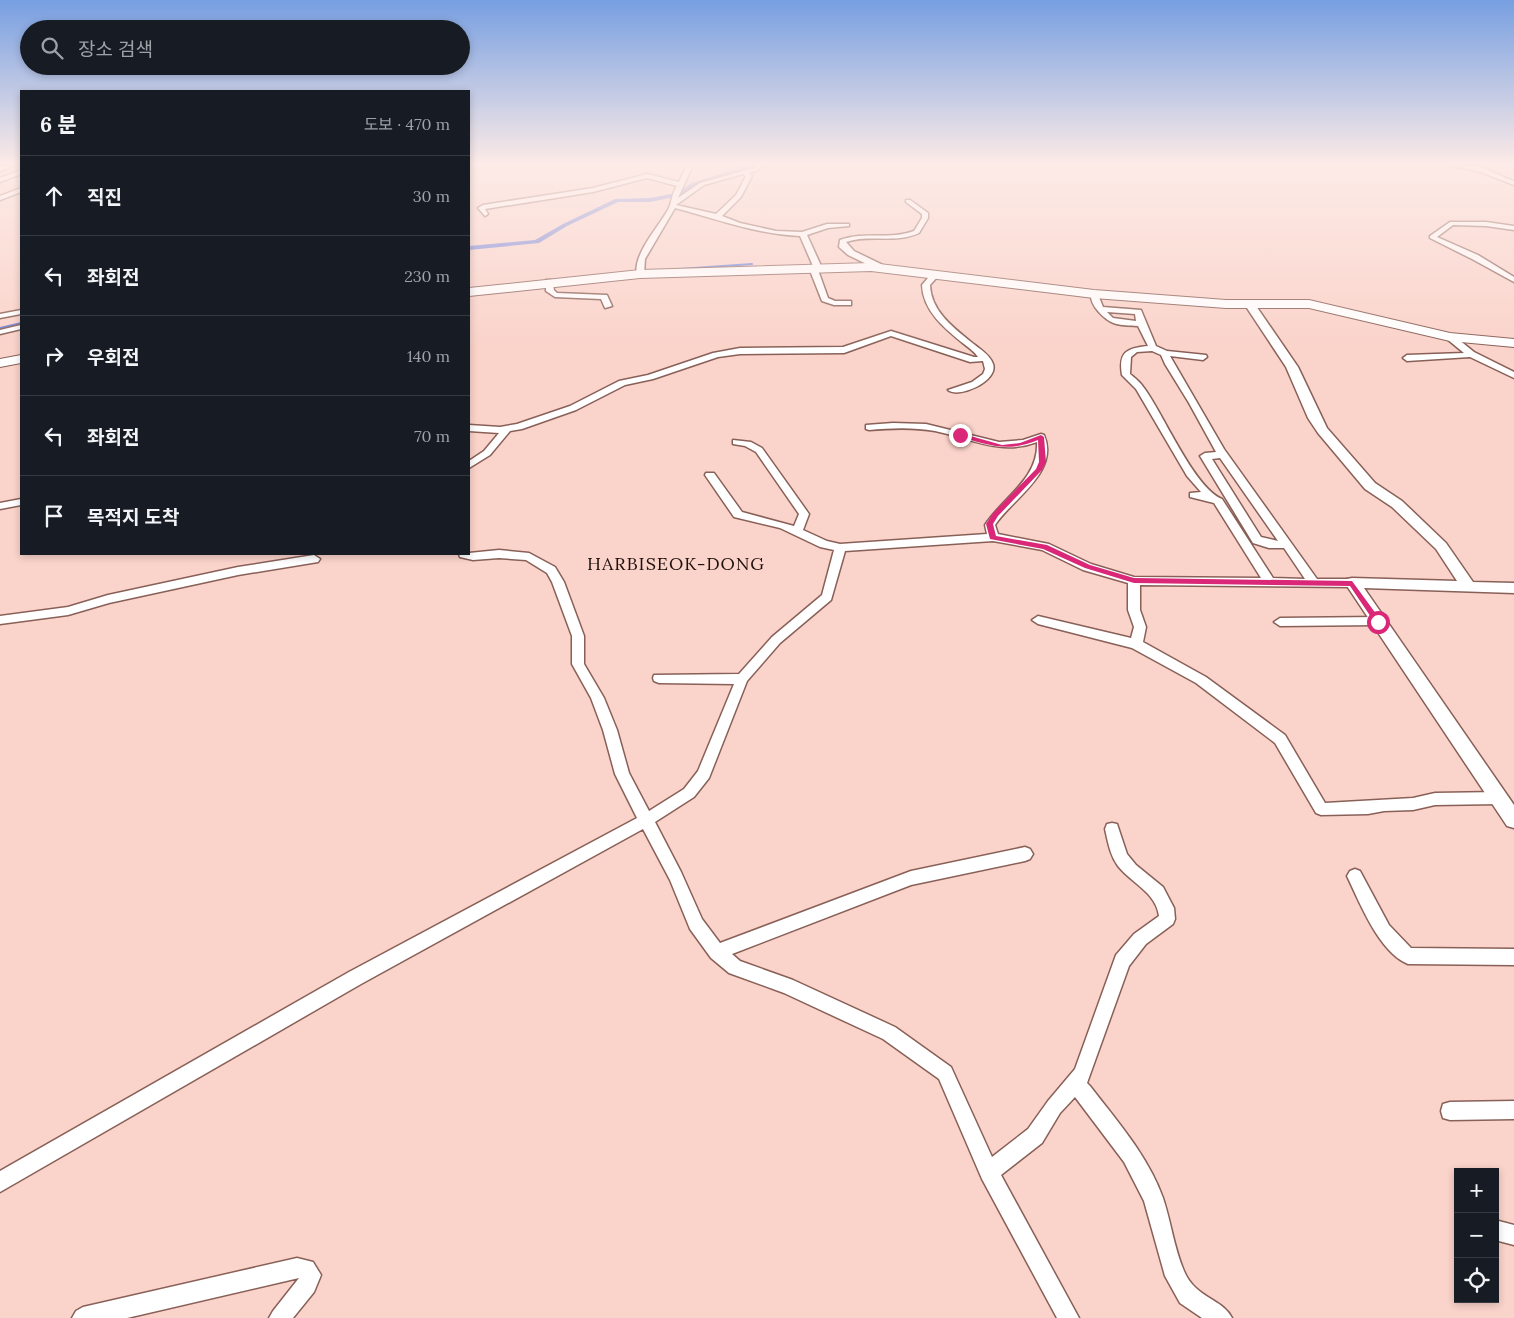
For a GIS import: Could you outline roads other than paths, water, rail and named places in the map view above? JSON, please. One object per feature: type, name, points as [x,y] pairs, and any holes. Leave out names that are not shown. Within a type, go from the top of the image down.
[{"type":"main road","points":[[470,292],[549,282],[640,274],[816,268],[884,269],[1094,294],[1250,305],[1309,304],[1450,338],[1514,343]]},
{"type":"main road","points":[[0,363],[20,360]]},
{"type":"street","points":[[640,274],[641,259],[659,227]]},
{"type":"street","points":[[745,227],[803,234],[825,227]]},
{"type":"street","points":[[884,269],[851,253],[842,245],[842,241],[856,238],[892,239],[917,232],[920,227]]},
{"type":"street","points":[[1447,227],[1432,237],[1475,257],[1514,280]]},
{"type":"street","points":[[803,234],[825,299],[834,303],[848,303]]},
{"type":"street","points":[[936,274],[926,285],[926,298],[952,330],[983,355],[990,365],[989,371],[982,382],[966,389],[952,390]]},
{"type":"street","points":[[549,282],[550,291],[555,295],[604,297],[608,306]]},
{"type":"street","points":[[1094,294],[1097,306],[1114,322],[1141,324]]},
{"type":"street","points":[[1250,305],[1292,367],[1314,418],[1322,430],[1370,486],[1397,504],[1441,546],[1468,586]]},
{"type":"street","points":[[1101,309],[1138,312],[1141,324],[1153,348]]},
{"type":"street","points":[[0,316],[20,312]]},
{"type":"street","points":[[0,332],[20,327]]},
{"type":"street","points":[[470,428],[507,429],[565,412],[622,383],[650,377],[716,355],[750,350],[777,352],[844,350],[892,332],[972,360],[982,359],[983,355]]},
{"type":"street","points":[[1450,338],[1471,354],[1514,375]]},
{"type":"street","points":[[1203,357],[1165,353],[1153,348],[1137,349],[1128,353],[1125,359],[1126,375],[1140,388],[1192,476],[1212,498]]},
{"type":"street","points":[[1165,353],[1169,364],[1223,455],[1314,583]]},
{"type":"street","points":[[1407,358],[1471,354]]},
{"type":"street","points":[[869,427],[932,427],[1002,446],[1021,445],[1041,437],[1042,462],[1038,470],[995,515],[990,524],[993,537]]},
{"type":"street","points":[[470,464],[487,453],[507,429]]},
{"type":"street","points":[[736,442],[748,444],[759,450],[804,514],[797,531]]},
{"type":"street","points":[[1223,455],[1205,456],[1257,540],[1269,544],[1288,545]]},
{"type":"street","points":[[710,475],[738,515],[770,521],[824,544],[840,548],[993,537],[1045,547],[1087,567],[1134,581],[1352,583],[1514,588]]},
{"type":"street","points":[[1194,495],[1218,501],[1269,582]]},
{"type":"street","points":[[1232,500],[1256,500]]},
{"type":"street","points":[[0,506],[20,502]]},
{"type":"street","points":[[0,1182],[355,978],[645,822],[690,793],[704,774],[742,679],[776,640],[826,597],[840,548]]},
{"type":"street","points":[[469,555],[500,554],[529,557],[550,570],[558,582],[578,636],[578,664],[597,698],[610,730],[622,774],[645,822],[676,877],[696,924],[717,952],[735,967],[787,986],[889,1033],[945,1073],[989,1172],[1068,1318]]},
{"type":"street","points":[[0,620],[68,612],[108,599],[210,577],[314,559]]},
{"type":"street","points":[[1134,581],[1134,610],[1140,627],[1136,644]]},
{"type":"street","points":[[1352,583],[1514,820]]},
{"type":"street","points":[[1038,620],[1136,644],[1201,680],[1280,738],[1321,808],[1368,808],[1384,805],[1413,804],[1436,799],[1499,798]]},
{"type":"street","points":[[1280,622],[1378,622]]},
{"type":"street","points":[[660,678],[742,679]]},
{"type":"street","points":[[989,1172],[1035,1136],[1054,1107],[1082,1075],[1122,961],[1140,939],[1167,919],[1167,910],[1162,896],[1124,863],[1117,851],[1112,829]]},
{"type":"street","points":[[717,952],[911,878],[1025,854]]},
{"type":"street","points":[[1355,876],[1388,937],[1397,949],[1408,956],[1514,957]]},
{"type":"street","points":[[1074,1086],[1084,1092],[1132,1155],[1153,1198],[1175,1276],[1187,1296],[1220,1318]]},
{"type":"street","points":[[1450,1111],[1514,1110]]},
{"type":"street","points":[[1499,1231],[1514,1235]]},
{"type":"street","points":[[83,1318],[263,1275],[297,1268],[306,1269],[311,1275],[307,1285],[280,1318]]},
{"type":"waterway","points":[[470,248],[537,242],[563,227]]},
{"type":"waterway","points":[[680,269],[752,264]]},
{"type":"waterway","points":[[0,329],[20,324]]},
{"type":"district","name":"HARBISEOK-DONG","points":[[676,564]]}]
